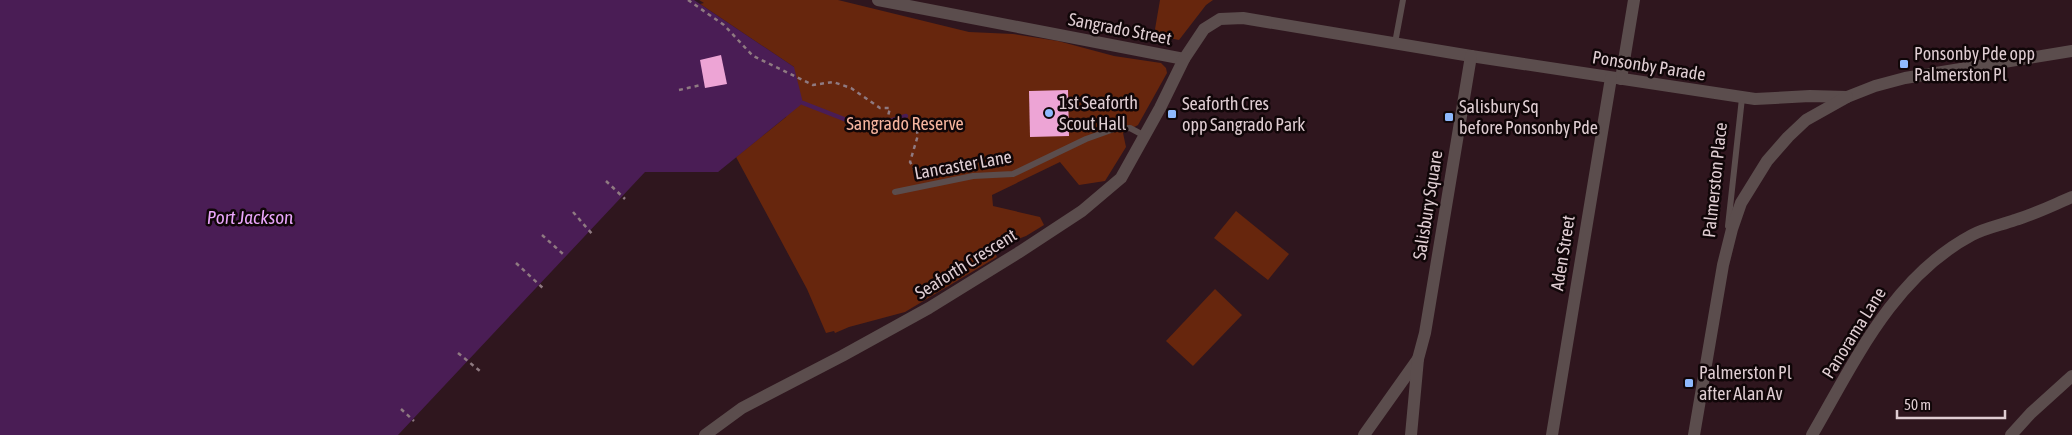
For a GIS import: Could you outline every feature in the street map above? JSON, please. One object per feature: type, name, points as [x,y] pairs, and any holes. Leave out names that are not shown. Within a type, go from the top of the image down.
[{"type":"street","name":"Sangrado Street","points":[[878,0],[1184,59],[1204,29],[1220,19]]},
{"type":"street","name":"Aden Street","points":[[1552,435],[1616,78],[1634,0]]},
{"type":"street","name":"Ponsonby Parade","points":[[1220,19],[1243,18],[1471,56],[1756,99],[1810,96],[1847,97],[1875,86],[1905,78],[2072,51]]},
{"type":"street","name":"Salisbury Square","points":[[1418,359],[1425,334],[1471,56]]},
{"type":"street","name":"Seaforth Crescent","points":[[705,435],[742,408],[929,308],[1018,254],[1074,216],[1121,178],[1145,136],[1184,59]]},
{"type":"street","name":"Palmerston Place","points":[[1694,435],[1724,265],[1732,229],[1741,203],[1767,161],[1788,137],[1806,120],[1847,97]]},
{"type":"street","name":"Panorama Lane","points":[[1812,435],[1879,320],[1901,292],[1936,260],[1973,234],[2016,220],[2072,197]]},
{"type":"street","points":[[1364,435],[1418,359]]},
{"type":"street","points":[[1411,435],[1418,359]]},
{"type":"street","points":[[2011,435],[2031,413],[2072,376]]},
{"type":"lane","points":[[1395,43],[1402,0]]},
{"type":"lane","name":"Palmerston Place","points":[[1724,265],[1742,98]]},
{"type":"lane","name":"Lancaster Lane","points":[[895,192],[939,185],[973,176],[1013,174],[1086,139],[1114,129],[1130,128],[1145,136]]},
{"type":"path","points":[[689,0],[724,25],[753,56],[813,84],[833,82],[851,88],[880,108],[890,108],[887,120],[900,129],[914,123],[918,135],[910,162],[915,170],[927,175],[939,185]]},
{"type":"path","points":[[679,90],[701,85]]},
{"type":"path","points":[[606,181],[625,199]]},
{"type":"path","points":[[573,212],[593,235]]},
{"type":"path","points":[[542,235],[563,254]]},
{"type":"path","points":[[516,263],[545,290]]},
{"type":"path","points":[[458,353],[480,371]]},
{"type":"path","points":[[402,409],[414,421]]},
{"type":"green space","name":"Sangrado Reserve","points":[[699,0],[838,0],[969,32],[1013,34],[1058,41],[1114,56],[1161,63],[1166,68],[1167,73],[1138,125],[1123,133],[1126,147],[1105,181],[1079,185],[1060,162],[992,195],[993,206],[1040,217],[1044,225],[1026,236],[993,248],[997,257],[905,312],[849,327],[835,333],[834,331],[826,333],[807,289],[736,157],[786,117],[794,67],[700,4],[704,3]]},
{"type":"green space","points":[[1160,0],[1213,0],[1206,5],[1179,40],[1154,35]]},
{"type":"green space","points":[[1236,211],[1289,254],[1268,280],[1214,238]]},
{"type":"green space","points":[[1215,289],[1242,315],[1193,366],[1166,341]]},
{"type":"water","name":"Port Jackson","points":[[0,0],[694,0],[794,67],[803,103],[718,172],[645,172],[398,435],[0,435]]},
{"type":"building","points":[[721,55],[727,84],[705,88],[700,60]]},
{"type":"building","name":"1st Seaforth Scout Hall","points":[[1068,90],[1069,136],[1030,137],[1029,91]]},
{"type":"waterway","points":[[803,103],[867,128],[906,116]]},
{"type":"place","name":"Ponsonby Pde opp Palmerston Pl","points":[[1904,64]]},
{"type":"place","name":"1st Seaforth Scout Hall","points":[[1049,113]]},
{"type":"place","name":"Seaforth Cres opp Sangrado Park","points":[[1172,114]]},
{"type":"place","name":"Salisbury Sq before Ponsonby Pde","points":[[1449,117]]},
{"type":"place","name":"Palmerston Pl after Alan Av","points":[[1689,383]]}]
